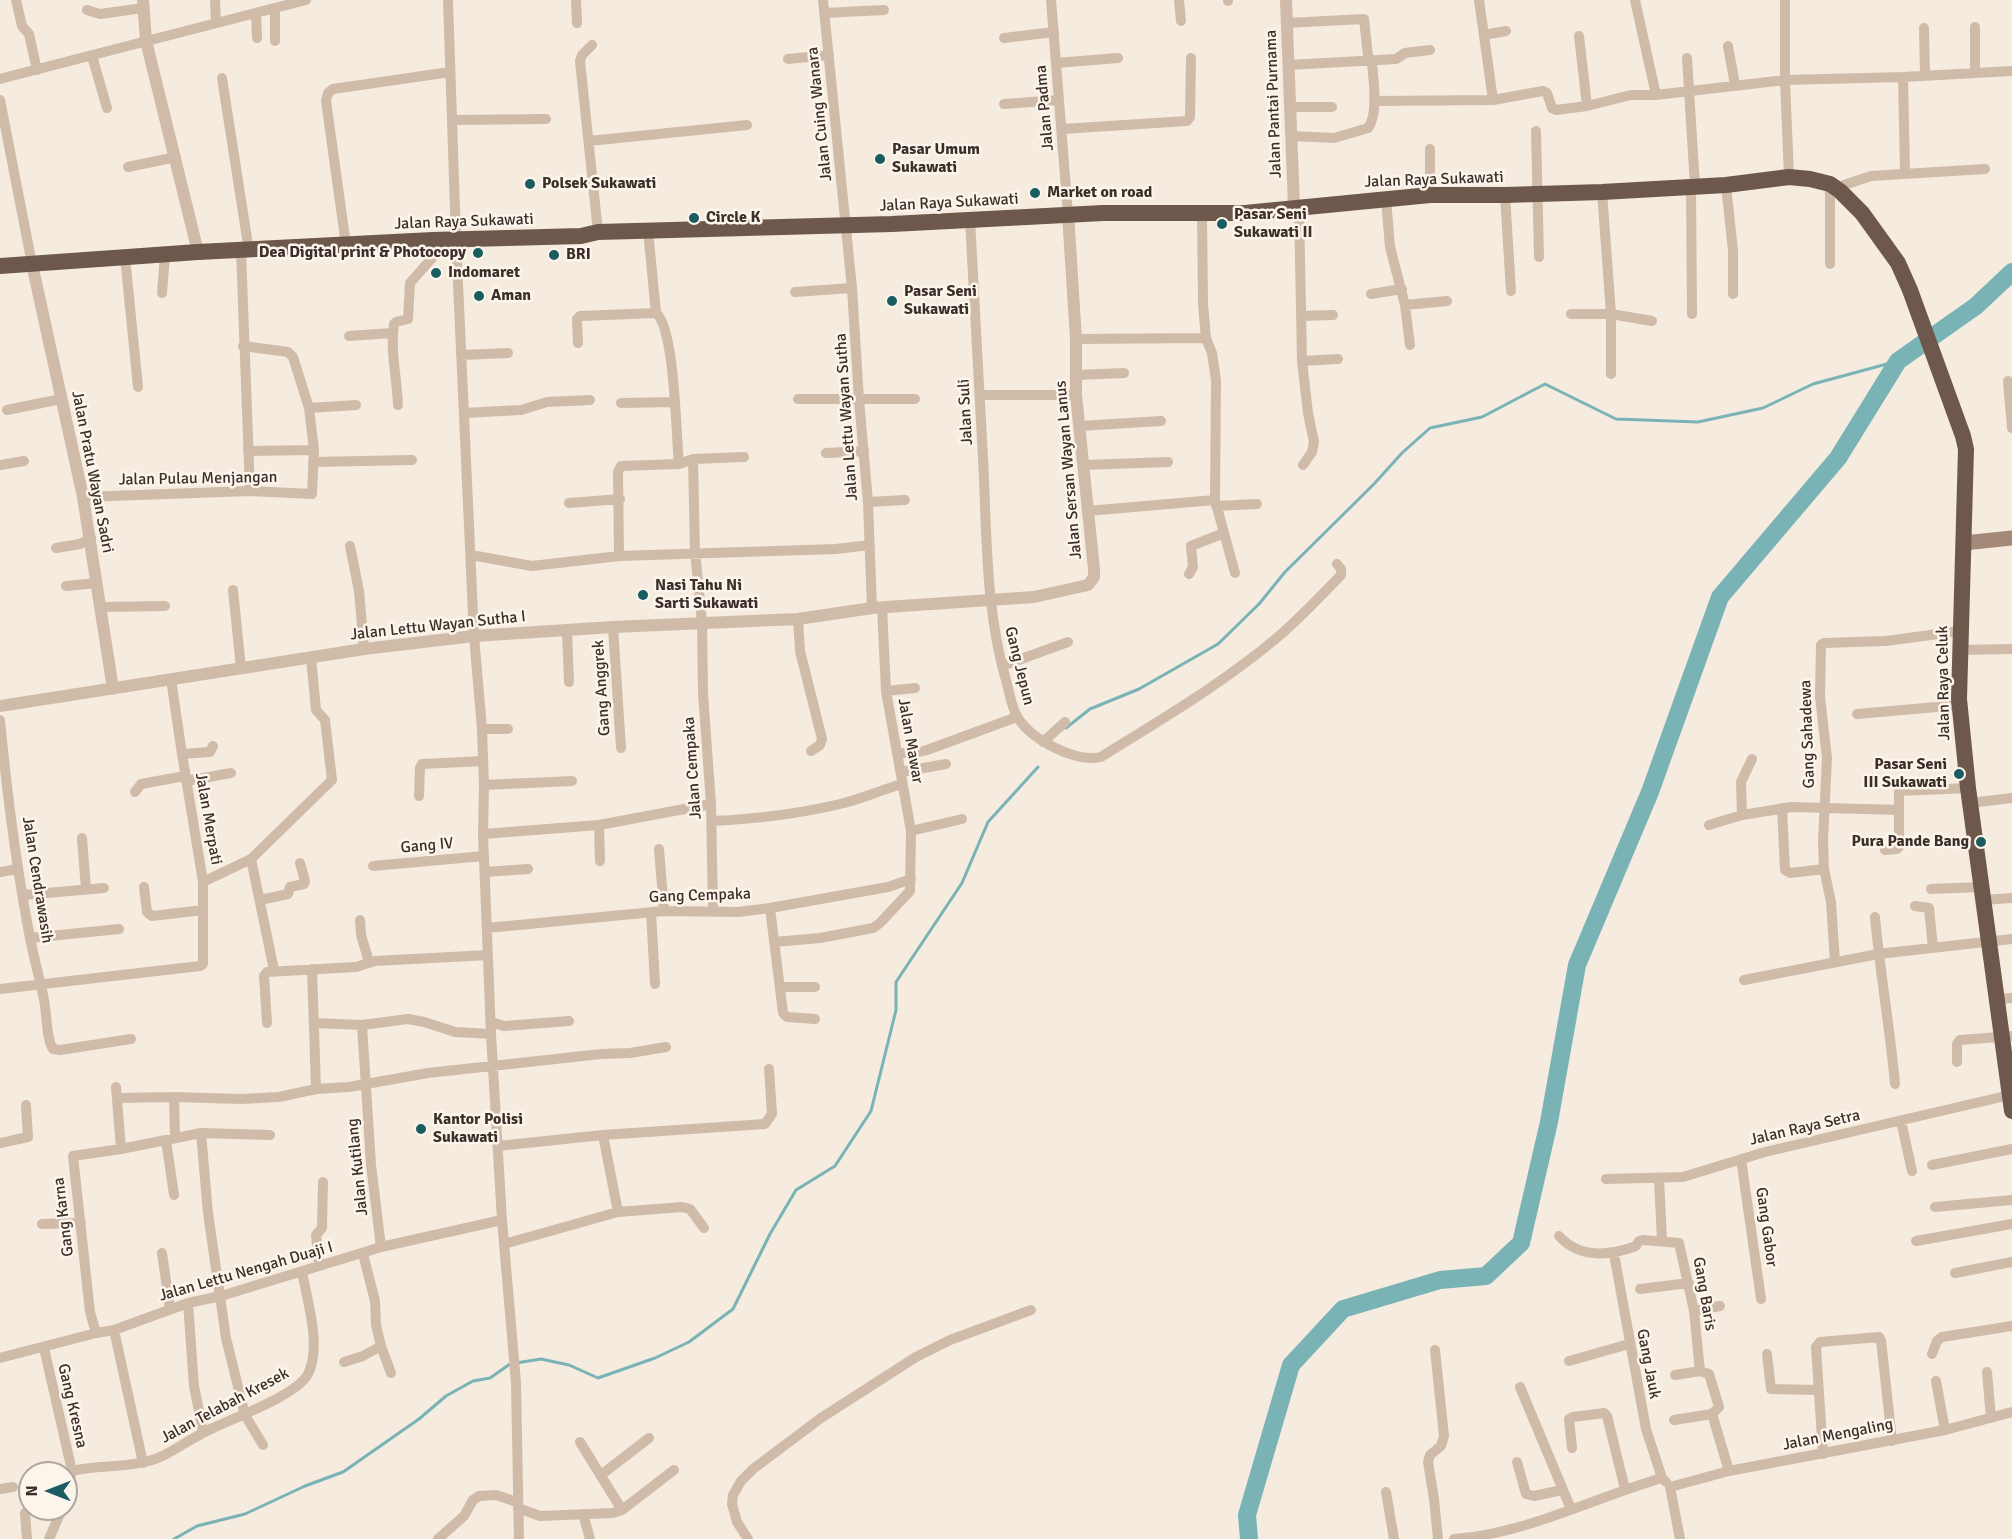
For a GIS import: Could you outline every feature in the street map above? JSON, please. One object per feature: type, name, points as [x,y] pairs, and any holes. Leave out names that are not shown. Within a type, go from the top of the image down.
[{"type":"highway","name":"Jalan Raya Sukawati","points":[[0,266],[198,252],[456,239],[581,236],[597,232],[846,225],[1068,214],[1248,213],[1430,195],[1602,192],[1726,185],[1789,177],[1810,179],[1835,187]]},
{"type":"highway","name":"Jalan Raya Celuk","points":[[1835,187],[1862,213],[1898,263],[1910,290],[1966,449],[1959,705],[1989,942],[2005,998],[2011,1103]]},
{"type":"main road","points":[[1964,543],[2012,538]]},
{"type":"street","points":[[16,0],[22,26],[29,34],[37,70]]},
{"type":"street","points":[[214,0],[216,23]]},
{"type":"street","points":[[0,79],[306,0]]},
{"type":"street","points":[[448,0],[474,636],[482,729],[483,834],[491,1034],[502,1220],[516,1383],[519,1539]]},
{"type":"street","points":[[576,0],[577,22]]},
{"type":"street","name":"Jalan Cuing Wanara","points":[[823,0],[846,225]]},
{"type":"street","name":"Jalan Padma","points":[[1051,0],[1068,214]]},
{"type":"street","points":[[1179,0],[1181,21]]},
{"type":"street","name":"Jalan Pantai Purnama","points":[[1286,0],[1296,207]]},
{"type":"street","points":[[1479,0],[1493,100]]},
{"type":"street","points":[[1635,0],[1656,95]]},
{"type":"street","points":[[1785,0],[1785,80],[1789,177]]},
{"type":"street","points":[[87,10],[100,14],[143,4],[146,41],[198,252]]},
{"type":"street","points":[[275,8],[275,41]]},
{"type":"street","points":[[824,13],[884,10]]},
{"type":"street","points":[[256,14],[257,38]]},
{"type":"street","points":[[1287,22],[1364,19],[1368,56],[1372,61],[1374,101],[1372,121],[1368,128],[1334,138],[1291,136]]},
{"type":"street","points":[[1975,27],[1975,73]]},
{"type":"street","points":[[1924,28],[1925,75]]},
{"type":"street","points":[[1484,35],[1506,31]]},
{"type":"street","points":[[1004,38],[1054,32]]},
{"type":"street","points":[[1579,36],[1587,106]]},
{"type":"street","points":[[592,45],[582,55],[580,61],[597,232]]},
{"type":"street","points":[[1728,46],[1735,86]]},
{"type":"street","points":[[1289,64],[1372,61],[1398,58],[1405,53],[1430,50]]},
{"type":"street","points":[[92,56],[107,108]]},
{"type":"street","points":[[788,59],[829,56]]},
{"type":"street","points":[[1056,63],[1118,58]]},
{"type":"street","points":[[1062,129],[1187,121],[1190,117],[1191,58]]},
{"type":"street","points":[[1687,58],[1693,186],[1692,314]]},
{"type":"street","points":[[1374,101],[1493,100],[1543,91],[1547,93],[1552,108],[1556,110],[1587,106],[1631,94],[1656,95],[1690,92],[1785,80],[2012,71]]},
{"type":"street","points":[[346,245],[326,101],[328,93],[333,89],[450,72]]},
{"type":"street","points":[[1903,77],[1905,173]]},
{"type":"street","points":[[222,78],[245,251],[243,346],[250,491]]},
{"type":"street","points":[[0,100],[5,154],[32,264]]},
{"type":"street","points":[[1004,104],[1059,100]]},
{"type":"street","points":[[1290,107],[1332,107]]},
{"type":"street","points":[[452,120],[546,119]]},
{"type":"street","points":[[589,141],[747,125]]},
{"type":"street","points":[[1536,131],[1539,257]]},
{"type":"street","points":[[1430,149],[1430,195]]},
{"type":"street","points":[[128,167],[176,157]]},
{"type":"street","points":[[1830,264],[1835,187],[1871,176],[1985,169]]},
{"type":"street","points":[[1726,185],[1733,251],[1733,294]]},
{"type":"street","points":[[1602,192],[1610,309],[1611,374]]},
{"type":"street","points":[[1506,195],[1511,291]]},
{"type":"street","points":[[1386,200],[1390,247],[1402,289],[1410,345]]},
{"type":"street","points":[[1296,207],[1302,361],[1314,442],[1312,452],[1303,465]]},
{"type":"street","name":"Jalan Sersan Wayan Lanus","points":[[877,607],[1034,597],[1091,583],[1094,569],[1076,394],[1076,339],[1068,214]]},
{"type":"street","points":[[1202,214],[1203,304],[1206,338],[1212,352],[1216,380],[1215,503],[1235,573]]},
{"type":"street","name":"Jalan Suli","points":[[970,220],[990,601]]},
{"type":"street","name":"Jalan Lettu Wayan Sutha","points":[[846,225],[870,545],[877,607]]},
{"type":"street","points":[[648,230],[656,314]]},
{"type":"street","points":[[398,405],[392,333],[396,322],[408,319],[410,283],[432,258],[433,240]]},
{"type":"street","points":[[162,292],[165,255]]},
{"type":"street","points":[[125,257],[138,387]]},
{"type":"street","name":"Jalan Pratu Wayan Sadri","points":[[32,264],[91,538],[113,689]]},
{"type":"street","points":[[795,292],[852,288]]},
{"type":"street","points":[[1371,294],[1402,289]]},
{"type":"street","points":[[1405,305],[1447,301]]},
{"type":"street","points":[[1571,314],[1610,309],[1652,321]]},
{"type":"street","points":[[578,343],[577,319],[580,316],[656,314],[661,318],[670,350],[679,464]]},
{"type":"street","points":[[1301,316],[1333,315]]},
{"type":"street","points":[[349,336],[392,333]]},
{"type":"street","points":[[1076,339],[1206,338]]},
{"type":"street","points":[[243,346],[291,354],[309,408],[314,456]]},
{"type":"street","points":[[461,355],[508,353]]},
{"type":"street","points":[[1302,361],[1338,359]]},
{"type":"street","points":[[1077,375],[1124,373]]},
{"type":"street","points":[[2008,381],[2012,428]]},
{"type":"street","points":[[980,395],[1076,394]]},
{"type":"street","points":[[7,410],[61,399]]},
{"type":"street","points":[[798,399],[915,399]]},
{"type":"street","points":[[464,413],[521,411],[552,401],[590,400]]},
{"type":"street","points":[[621,403],[674,402]]},
{"type":"street","points":[[309,408],[356,405]]},
{"type":"street","points":[[1080,426],[1161,421]]},
{"type":"street","points":[[248,451],[412,460]]},
{"type":"street","points":[[826,453],[864,451]]},
{"type":"street","name":"Jalan Pulau Menjangan","points":[[83,497],[250,491],[312,494],[314,456]]},
{"type":"street","points":[[619,556],[618,472],[621,466],[679,464],[693,459],[744,457]]},
{"type":"street","name":"Jalan Cempaka","points":[[693,459],[696,552],[702,622],[703,699],[712,821],[713,911]]},
{"type":"street","points":[[0,465],[24,461]]},
{"type":"street","points":[[1083,465],[1168,462]]},
{"type":"street","points":[[568,502],[620,499]]},
{"type":"street","points":[[868,502],[905,500]]},
{"type":"street","points":[[1087,511],[1215,503],[1257,504]]},
{"type":"street","points":[[1189,574],[1193,567],[1191,546],[1224,533]]},
{"type":"street","points":[[56,548],[80,544],[91,538]]},
{"type":"street","points":[[471,555],[532,566],[619,556],[837,549],[870,545]]},
{"type":"street","points":[[350,546],[359,591],[364,649]]},
{"type":"street","name":"Gang Jepun","points":[[990,601],[995,641],[1017,717],[1030,734],[1043,742],[1077,755],[1095,758],[1101,757],[1181,707],[1278,638],[1341,575],[1341,569],[1337,564]]},
{"type":"street","points":[[66,586],[96,583]]},
{"type":"street","points":[[233,590],[242,668]]},
{"type":"street","points":[[100,607],[165,606]]},
{"type":"street","name":"Jalan Lettu Wayan Sutha I","points":[[0,706],[364,649],[474,636],[702,622],[798,619],[877,607]]},
{"type":"street","name":"Jalan Mawar","points":[[877,607],[886,691],[911,831],[911,879]]},
{"type":"street","points":[[798,619],[800,651],[822,739],[820,745],[811,751]]},
{"type":"street","name":"Gang Anggrek","points":[[613,627],[621,748]]},
{"type":"street","points":[[567,631],[569,682]]},
{"type":"street","name":"Gang Sahadewa","points":[[1834,962],[1831,902],[1824,869],[1827,751],[1820,697],[1821,645],[1824,643],[1886,641],[1960,631]]},
{"type":"street","points":[[1002,666],[1068,642]]},
{"type":"street","points":[[1960,650],[2012,649]]},
{"type":"street","points":[[203,882],[251,859],[332,780],[325,720],[316,710],[311,658]]},
{"type":"street","name":"Jalan Merpati","points":[[40,984],[202,965],[203,882],[171,679]]},
{"type":"street","points":[[886,691],[915,688]]},
{"type":"street","points":[[1857,714],[1959,705]]},
{"type":"street","points":[[898,753],[927,750],[1017,717]]},
{"type":"street","name":"Jalan Cendrawasih","points":[[0,720],[3,779],[30,938],[47,1013],[50,1044],[53,1049],[60,1050],[131,1039]]},
{"type":"street","points":[[1043,742],[1065,722]]},
{"type":"street","points":[[482,729],[508,729]]},
{"type":"street","points":[[182,754],[210,752],[213,746]]},
{"type":"street","points":[[1742,815],[1741,782],[1752,759]]},
{"type":"street","points":[[419,796],[420,766],[483,760]]},
{"type":"street","points":[[712,821],[757,819],[842,803],[901,778],[946,764]]},
{"type":"street","points":[[135,792],[141,784],[231,773]]},
{"type":"street","points":[[484,785],[572,781]]},
{"type":"street","points":[[1885,850],[1899,847],[1899,791],[2012,798]]},
{"type":"street","points":[[483,834],[599,825],[711,804]]},
{"type":"street","points":[[1709,825],[1742,815],[1782,808],[1808,806],[1899,810]]},
{"type":"street","points":[[1782,808],[1785,870],[1790,873],[1824,869]]},
{"type":"street","points":[[911,831],[962,819]]},
{"type":"street","points":[[599,825],[600,861]]},
{"type":"street","points":[[82,838],[86,889]]},
{"type":"street","points":[[659,849],[664,911]]},
{"type":"street","name":"Gang IV","points":[[373,866],[484,856]]},
{"type":"street","points":[[251,859],[274,970]]},
{"type":"street","points":[[260,900],[288,894],[290,887],[304,884],[300,863]]},
{"type":"street","points":[[0,872],[18,869]]},
{"type":"street","points":[[485,872],[528,869]]},
{"type":"street","points":[[774,942],[820,938],[873,928],[906,897],[910,891],[911,879]]},
{"type":"street","name":"Gang Cempaka","points":[[487,928],[664,911],[738,912],[888,886],[911,879]]},
{"type":"street","points":[[144,887],[147,912],[152,916],[203,910]]},
{"type":"street","points":[[22,895],[104,888]]},
{"type":"street","points":[[1931,889],[2012,898]]},
{"type":"street","points":[[1916,906],[1929,908],[1933,948]]},
{"type":"street","points":[[770,908],[784,1015],[815,1019]]},
{"type":"street","points":[[651,912],[655,984]]},
{"type":"street","points":[[1875,917],[1895,1084]]},
{"type":"street","points":[[360,920],[361,935],[369,962]]},
{"type":"street","points":[[30,938],[119,928]]},
{"type":"street","points":[[1744,980],[1878,954],[2012,939]]},
{"type":"street","points":[[267,1023],[264,976],[267,972],[356,967],[369,962],[488,955]]},
{"type":"street","points":[[312,969],[316,1089]]},
{"type":"street","points":[[0,989],[40,984]]},
{"type":"street","points":[[780,987],[815,987]]},
{"type":"street","points":[[315,1023],[362,1025],[408,1019],[455,1032],[491,1034]]},
{"type":"street","points":[[491,1022],[504,1026],[569,1021]]},
{"type":"street","name":"Jalan Kutilang","points":[[362,1025],[365,1083],[381,1247]]},
{"type":"street","points":[[1957,1062],[1957,1044],[1960,1040],[2007,1036]]},
{"type":"street","points":[[122,1149],[117,1093],[240,1099],[279,1097],[316,1089],[349,1087],[428,1073],[601,1054],[630,1053],[666,1047]]},
{"type":"street","points":[[498,1146],[603,1135],[765,1124],[772,1114],[769,1069]]},
{"type":"street","points":[[174,1097],[171,1139],[174,1195]]},
{"type":"street","name":"Jalan Raya Setra","points":[[1606,1179],[1659,1179],[1697,1173],[1765,1152],[1901,1121],[2011,1103]]},
{"type":"street","points":[[0,1143],[28,1137],[26,1105]]},
{"type":"street","points":[[1901,1121],[1912,1171]]},
{"type":"street","points":[[201,1133],[208,1213],[226,1338],[245,1415],[262,1445]]},
{"type":"street","name":"Gang Karna","points":[[96,1333],[90,1312],[72,1156],[122,1149],[201,1133],[270,1136]]},
{"type":"street","points":[[603,1135],[618,1212]]},
{"type":"street","points":[[1932,1165],[2012,1149]]},
{"type":"street","name":"Gang Gabor","points":[[1741,1159],[1761,1299]]},
{"type":"street","points":[[1559,1236],[1571,1247],[1585,1252],[1614,1254],[1636,1246],[1639,1241],[1662,1241],[1659,1179]]},
{"type":"street","points":[[319,1266],[316,1235],[322,1228],[323,1182]]},
{"type":"street","points":[[1935,1208],[2012,1200]]},
{"type":"street","points":[[504,1244],[618,1212],[686,1208],[690,1209],[704,1228]]},
{"type":"street","name":"Jalan Lettu Nengah Duaji I","points":[[0,1358],[114,1330],[188,1303],[221,1296],[381,1247],[502,1220]]},
{"type":"street","points":[[42,1224],[81,1223]]},
{"type":"street","points":[[1916,1240],[2012,1224]]},
{"type":"street","name":"Gang Baris","points":[[1662,1241],[1676,1242],[1680,1246],[1694,1311],[1700,1371],[1710,1376],[1719,1405],[1718,1410],[1712,1414],[1729,1471]]},
{"type":"street","points":[[162,1252],[170,1309]]},
{"type":"street","points":[[363,1254],[375,1301],[376,1324],[381,1346],[392,1373]]},
{"type":"street","name":"Gang Jauk","points":[[1614,1254],[1646,1428],[1662,1478]]},
{"type":"street","points":[[1955,1273],[2012,1262]]},
{"type":"street","name":"Jalan Telabah Kresek","points":[[78,1471],[143,1463],[161,1457],[203,1432],[245,1415],[300,1384],[308,1374],[315,1342],[302,1271]]},
{"type":"street","points":[[1640,1289],[1689,1283]]},
{"type":"street","points":[[188,1303],[194,1386],[203,1432]]},
{"type":"street","points":[[1694,1311],[1720,1306]]},
{"type":"street","points":[[748,1539],[737,1522],[732,1504],[733,1495],[741,1480],[753,1469],[821,1418],[916,1356],[950,1340],[1031,1310]]},
{"type":"street","points":[[1932,1354],[1937,1341],[1942,1337],[2012,1326]]},
{"type":"street","points":[[114,1330],[143,1463]]},
{"type":"street","points":[[1823,1454],[1816,1344],[1879,1337],[1892,1441]]},
{"type":"street","points":[[1569,1361],[1629,1344]]},
{"type":"street","points":[[344,1362],[363,1356],[381,1346]]},
{"type":"street","name":"Gang Kresna","points":[[44,1348],[70,1461]]},
{"type":"street","points":[[1436,1350],[1444,1436],[1441,1446],[1430,1455],[1428,1462],[1438,1539]]},
{"type":"street","points":[[1767,1354],[1771,1389],[1818,1390]]},
{"type":"street","points":[[1675,1375],[1700,1371]]},
{"type":"street","points":[[1987,1372],[1991,1418]]},
{"type":"street","points":[[1936,1381],[1945,1431]]},
{"type":"street","points":[[1520,1388],[1571,1509]]},
{"type":"street","name":"Jalan Mengaling","points":[[1670,1487],[1729,1471],[1945,1431],[2012,1412]]},
{"type":"street","points":[[1572,1448],[1569,1419],[1604,1413],[1607,1416],[1625,1489]]},
{"type":"street","points":[[1674,1420],[1712,1414]]},
{"type":"street","points":[[602,1475],[649,1438]]},
{"type":"street","points":[[580,1442],[622,1510]]},
{"type":"street","points":[[1517,1462],[1526,1494],[1534,1496],[1562,1490]]},
{"type":"street","points":[[438,1539],[464,1516],[473,1500],[478,1496],[496,1495],[540,1516],[613,1513],[622,1510],[674,1470]]},
{"type":"street","points":[[1454,1539],[1511,1530],[1662,1478],[1670,1487],[1680,1539]]},
{"type":"street","points":[[0,1489],[13,1487]]},
{"type":"street","points":[[1386,1492],[1394,1539]]},
{"type":"street","points":[[583,1514],[590,1539]]},
{"type":"street","points":[[26,1521],[27,1539]]},
{"type":"street","points":[[49,1539],[57,1521]]},
{"type":"waterway","points":[[1249,1539],[1247,1515],[1291,1365],[1343,1309],[1440,1280],[1486,1276],[1521,1243],[1549,1122],[1577,965],[1650,792],[1720,597],[1838,458],[1898,361],[1976,306],[2012,272]]},
{"type":"waterway","points":[[1066,728],[1090,709],[1139,689],[1218,644],[1259,604],[1285,572],[1402,453],[1430,428],[1482,417],[1545,384],[1616,419],[1698,422],[1763,408],[1813,384],[1898,361]]},
{"type":"waterway","points":[[174,1539],[197,1526],[245,1514],[305,1486],[343,1472],[419,1419],[446,1396],[473,1381],[490,1378],[510,1364],[541,1359],[569,1365],[598,1378],[655,1358],[689,1342],[733,1309],[770,1234],[796,1190],[835,1166],[871,1111],[896,1010],[896,982],[962,883],[988,822],[1038,767]]},
{"type":"place","name":"Pasar Umum Sukawati","points":[[880,159]]},
{"type":"place","name":"Polsek Sukawati","points":[[530,184]]},
{"type":"place","name":"Market on road","points":[[1035,193]]},
{"type":"place","name":"Circle K","points":[[694,218]]},
{"type":"place","name":"Pasar Seni Sukawati II","points":[[1222,224]]},
{"type":"place","name":"Dea Digital print & Photocopy","points":[[478,253]]},
{"type":"place","name":"BRI","points":[[554,255]]},
{"type":"place","name":"Indomaret","points":[[436,273]]},
{"type":"place","name":"Aman","points":[[479,296]]},
{"type":"place","name":"Pasar Seni Sukawati","points":[[892,301]]},
{"type":"place","name":"Nasi Tahu Ni Sarti Sukawati","points":[[643,595]]},
{"type":"place","name":"Pasar Seni III Sukawati","points":[[1959,774]]},
{"type":"place","name":"Pura Pande Bang","points":[[1981,842]]},
{"type":"place","name":"Kantor Polisi Sukawati","points":[[421,1129]]}]
